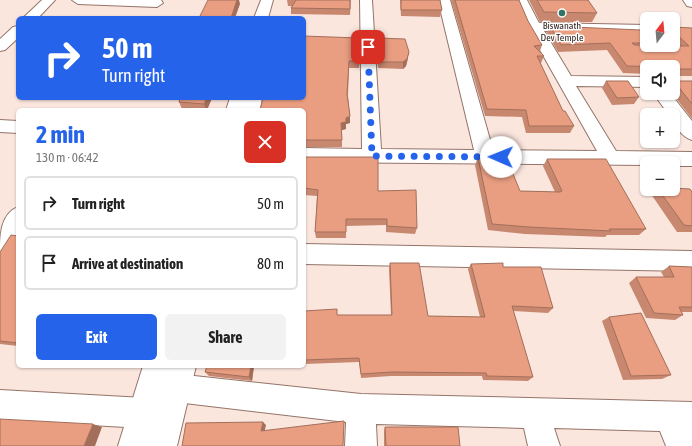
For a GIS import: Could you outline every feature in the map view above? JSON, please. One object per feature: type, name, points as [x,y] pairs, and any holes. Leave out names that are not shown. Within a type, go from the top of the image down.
[{"type":"street","points":[[32,16],[49,0]]},
{"type":"street","points":[[78,0],[158,1],[149,16]]},
{"type":"street","points":[[263,16],[267,0]]},
{"type":"street","points":[[275,16],[279,0]]},
{"type":"street","points":[[366,0],[372,156]]},
{"type":"street","points":[[444,0],[485,157]]},
{"type":"street","points":[[522,0],[534,26],[610,158]]},
{"type":"street","points":[[689,0],[692,3]]},
{"type":"street","points":[[534,26],[640,29]]},
{"type":"street","points":[[8,43],[16,33]]},
{"type":"street","points":[[565,81],[640,82]]},
{"type":"street","points":[[666,100],[692,134]]},
{"type":"street","points":[[0,126],[16,127]]},
{"type":"street","points":[[306,155],[610,158],[689,164]]},
{"type":"street","points":[[8,239],[16,221]]},
{"type":"street","points":[[306,254],[692,261]]},
{"type":"street","points":[[134,446],[162,384]]},
{"type":"street","points":[[160,446],[162,384]]},
{"type":"street","points":[[0,405],[162,384],[361,409],[681,417],[682,446]]},
{"type":"street","points":[[361,409],[361,446]]},
{"type":"street","points":[[535,413],[544,446]]},
{"type":"building","points":[[208,0],[237,0],[232,16],[200,16]]},
{"type":"building","points":[[296,0],[350,0],[350,9],[291,8]]},
{"type":"building","points":[[401,0],[440,0],[442,10],[401,10]]},
{"type":"building","points":[[455,0],[519,0],[528,21],[542,45],[534,46],[544,56],[537,56],[563,111],[565,111],[574,126],[529,126],[526,110],[487,109]]},
{"type":"building","points":[[537,0],[588,0],[597,13],[544,12]]},
{"type":"building","points":[[550,26],[640,30],[640,43],[632,43],[634,45],[640,45],[640,52],[680,52],[680,46],[689,46],[680,38],[680,27],[692,28],[692,69],[680,69],[680,60],[640,60],[640,66],[627,66],[610,43],[561,45]]},
{"type":"building","points":[[306,36],[359,38],[360,61],[349,61],[347,94],[350,116],[346,118],[346,122],[341,123],[342,140],[306,140],[306,108],[260,108],[262,100],[306,100]]},
{"type":"building","points":[[377,38],[405,39],[409,52],[407,59],[403,62],[378,62]]},
{"type":"building","points":[[606,81],[628,81],[639,97],[617,98]]},
{"type":"building","points":[[680,81],[692,81],[692,104],[680,89]]},
{"type":"building","points":[[180,100],[206,100],[204,104],[179,102]]},
{"type":"building","points":[[306,157],[378,157],[378,191],[416,190],[417,228],[387,226],[387,219],[346,219],[346,232],[315,232],[318,190],[306,188]]},
{"type":"building","points":[[478,158],[507,159],[520,191],[560,192],[562,191],[547,159],[606,159],[646,229],[609,229],[611,231],[492,224]]},
{"type":"building","points":[[680,188],[690,189],[692,192],[692,226],[684,225],[663,196],[680,196]]},
{"type":"building","points":[[11,235],[16,236],[16,343],[0,341],[0,252]]},
{"type":"building","points":[[390,263],[419,263],[428,316],[485,317],[471,264],[503,263],[503,267],[541,267],[553,308],[512,306],[533,377],[487,376],[486,373],[392,372],[361,374],[359,358],[306,360],[306,311],[337,309],[337,315],[392,315]]},
{"type":"building","points":[[669,266],[692,267],[692,307],[679,307],[683,315],[654,313],[636,277],[674,277]]},
{"type":"building","points":[[641,313],[671,375],[631,376],[609,317]]},
{"type":"building","points":[[206,368],[251,368],[249,377],[205,372]]},
{"type":"building","points":[[0,419],[93,424],[84,446],[0,446]]},
{"type":"building","points":[[344,421],[343,446],[182,446],[186,423],[263,422],[261,431]]},
{"type":"building","points":[[385,427],[458,427],[460,446],[386,446]]},
{"type":"place","name":"Biswanath Dev Temple","points":[[562,13]]},
{"type":"route","points":[[368,47],[372,156],[501,157]]}]
